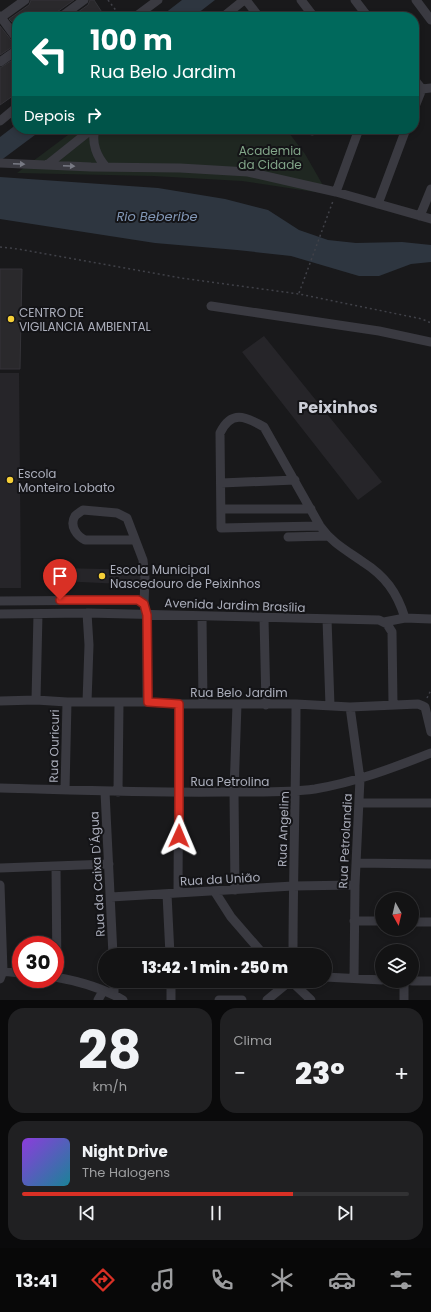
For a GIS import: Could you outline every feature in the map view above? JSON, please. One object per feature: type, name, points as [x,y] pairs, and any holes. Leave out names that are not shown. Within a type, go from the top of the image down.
[{"type":"street","points":[[12,32],[0,17],[25,0]]},
{"type":"street","points":[[68,12],[84,0]]},
{"type":"street","points":[[142,12],[158,0]]},
{"type":"street","points":[[229,12],[245,0],[255,12]]},
{"type":"street","points":[[301,0],[310,12]]},
{"type":"street","points":[[355,0],[364,12]]},
{"type":"street","points":[[416,0],[431,20]]},
{"type":"street","points":[[0,62],[12,54]]},
{"type":"street","points":[[0,121],[12,111]]},
{"type":"street","points":[[42,165],[87,134]]},
{"type":"street","points":[[94,134],[96,154],[106,168]]},
{"type":"street","points":[[336,192],[357,134]]},
{"type":"street","points":[[378,204],[404,134]]},
{"type":"street","points":[[0,163],[106,168],[180,168],[248,172],[336,192],[431,219]]},
{"type":"street","points":[[420,216],[431,189]]},
{"type":"street","points":[[211,306],[379,331],[431,342]]},
{"type":"street","points":[[320,526],[222,528],[220,433],[224,424],[231,418],[240,417],[251,419],[264,427],[320,526],[328,536],[344,550],[364,562],[385,580],[400,601],[405,618]]},
{"type":"street","points":[[221,483],[295,480]]},
{"type":"street","points":[[221,508],[311,509]]},
{"type":"street","points":[[135,540],[85,540],[78,536],[73,526],[75,517],[83,510],[117,513],[126,518],[135,540],[143,560],[145,578],[144,604],[147,615],[148,702]]},
{"type":"street","points":[[288,537],[328,536]]},
{"type":"street","points":[[0,601],[138,600],[144,604]]},
{"type":"street","points":[[87,613],[89,645],[87,702]]},
{"type":"street","name":"Avenida Jardim Brasília","points":[[0,614],[87,613],[379,620],[384,622],[405,618],[431,619]]},
{"type":"street","points":[[36,700],[38,614]]},
{"type":"street","points":[[202,616],[203,704]]},
{"type":"street","points":[[264,618],[266,704]]},
{"type":"street","points":[[327,619],[330,706]]},
{"type":"street","points":[[384,622],[390,627],[392,632],[393,704]]},
{"type":"street","name":"Rua Belo Jardim","points":[[0,701],[36,700],[179,704],[296,704],[350,707],[418,704],[423,706],[426,711],[431,732]]},
{"type":"street","name":"Rua Ouricuri","points":[[65,790],[67,702]]},
{"type":"street","points":[[118,792],[119,703]]},
{"type":"street","points":[[178,893],[180,793],[179,704]]},
{"type":"street","points":[[235,890],[234,792],[238,704]]},
{"type":"street","name":"Rua Angelim","points":[[293,948],[296,704]]},
{"type":"street","name":"Rua Petrolandia","points":[[350,707],[360,779],[355,885],[354,978]]},
{"type":"street","name":"Rua Petrolina","points":[[0,788],[180,793],[296,791],[340,784],[360,779],[431,753]]},
{"type":"street","name":"Rua da Caixa D'Água","points":[[105,792],[113,948]]},
{"type":"street","points":[[359,803],[431,803]]},
{"type":"street","points":[[0,868],[109,864]]},
{"type":"street","points":[[356,864],[431,864]]},
{"type":"street","points":[[56,866],[56,936]]},
{"type":"street","points":[[0,885],[1,974],[12,973]]},
{"type":"street","name":"Rua da União","points":[[111,897],[214,892],[293,886],[355,885]]},
{"type":"street","points":[[214,892],[231,917],[258,948]]},
{"type":"street","points":[[167,894],[170,948]]},
{"type":"street","points":[[354,921],[375,921]]},
{"type":"street","points":[[419,922],[431,922]]},
{"type":"street","points":[[332,977],[375,980]]},
{"type":"street","points":[[64,979],[91,986],[123,1000]]},
{"type":"street","points":[[419,981],[431,981]]},
{"type":"street","points":[[114,988],[114,995]]},
{"type":"street","points":[[171,988],[172,1000]]},
{"type":"street","points":[[267,1000],[282,988]]},
{"type":"street","points":[[303,988],[311,1000]]},
{"type":"street","points":[[404,988],[404,1000]]},
{"type":"street","points":[[98,1000],[103,991]]},
{"type":"street","points":[[219,1000],[242,1000]]},
{"type":"path","points":[[108,0],[117,12]]},
{"type":"path","points":[[299,294],[336,192]]},
{"type":"path","points":[[0,247],[180,278],[299,294],[431,323]]},
{"type":"shaded area","points":[[264,336],[382,482],[358,500],[242,352]]},
{"type":"shaded area","name":"Escola Monteiro Lobato","points":[[0,373],[19,373],[21,588],[0,588]]},
{"type":"shaded area","name":"Escola Municipal Nascedouro de Peixinhos","points":[[60,568],[143,570],[143,585],[60,581]]},
{"type":"green space","name":"Academia da Cidade","points":[[69,134],[290,134],[305,154],[328,194],[242,181],[153,176],[17,173]]},
{"type":"water","points":[[182,0],[215,0],[199,12],[166,12]]},
{"type":"water","points":[[12,128],[12,134],[36,134],[0,161],[0,137]]},
{"type":"water","name":"Rio Beberibe","points":[[0,177],[158,188],[225,199],[268,210],[299,230],[328,240],[356,243],[402,242],[431,245],[431,262],[411,264],[379,276],[359,276],[291,256],[155,243],[0,219]]},
{"type":"building","points":[[31,0],[74,0],[57,12],[19,12],[29,5]]},
{"type":"building","points":[[90,0],[94,0],[102,12],[78,12],[88,5]]},
{"type":"building","points":[[0,26],[12,41],[12,47],[0,55]]},
{"type":"building","points":[[12,60],[12,97],[0,105],[0,68]]},
{"type":"building","name":"CENTRO DE VIGILANCIA AMBIENTAL","points":[[0,269],[22,269],[20,369],[0,369]]},
{"type":"place","name":"CENTRO DE VIGILANCIA AMBIENTAL","points":[[11,319]]},
{"type":"place","name":"Escola Monteiro Lobato","points":[[10,480]]},
{"type":"place","name":"Escola Municipal Nascedouro de Peixinhos","points":[[102,576]]},
{"type":"district","name":"Peixinhos","points":[[338,407]]},
{"type":"route","points":[[60,600],[138,600],[144,604],[147,615],[148,702],[179,704],[179,836]]}]
